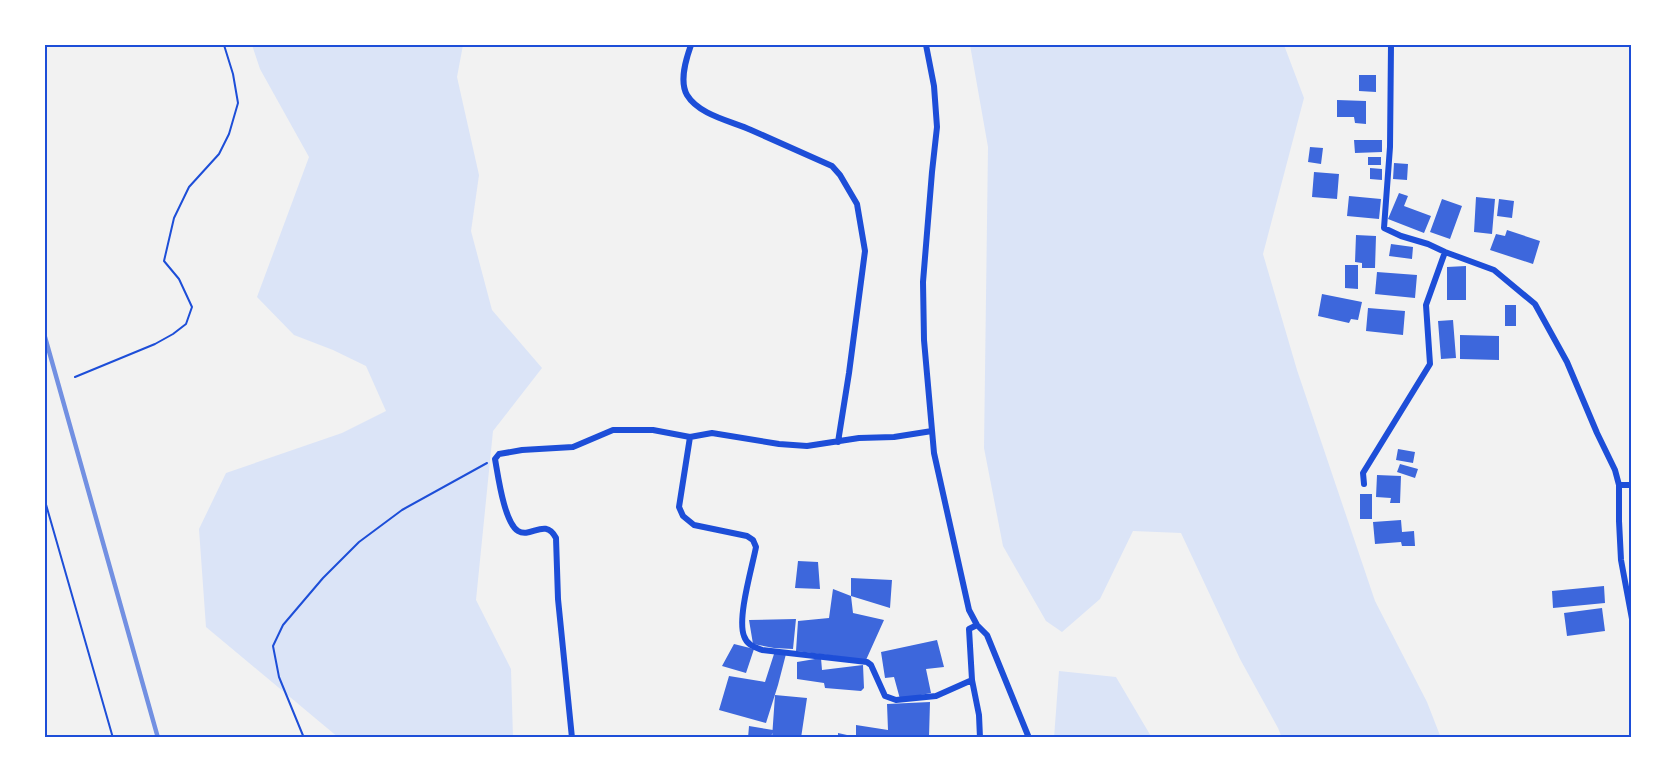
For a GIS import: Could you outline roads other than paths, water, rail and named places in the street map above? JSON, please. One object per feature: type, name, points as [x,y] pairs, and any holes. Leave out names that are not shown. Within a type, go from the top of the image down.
[{"type":"street","points":[[691,45],[684,77],[686,94],[696,105],[719,118],[832,166],[857,204],[865,251],[838,442]]},
{"type":"street","points":[[926,45],[934,86],[937,127],[923,282],[924,340],[934,453],[969,610],[977,626],[987,635],[1029,738]]},
{"type":"street","points":[[1391,45],[1390,147],[1384,228],[1494,270],[1535,304],[1567,362],[1615,470],[1619,485],[1618,521],[1621,560],[1632,619]]},
{"type":"street","points":[[1364,484],[1363,473],[1430,364],[1426,305],[1445,252]]},
{"type":"street","points":[[572,738],[558,599],[556,538],[546,528],[522,533],[515,530],[503,504],[495,459],[499,454],[522,450],[573,447],[613,430],[653,430],[690,437],[712,433],[779,444],[807,446],[932,431]]},
{"type":"street","points":[[690,437],[679,507],[683,516],[694,525],[747,536],[753,540],[756,548],[743,608],[743,635],[748,643],[762,650],[867,662],[871,665],[885,696],[896,700],[936,696],[972,680]]},
{"type":"street","points":[[1619,485],[1632,485]]},
{"type":"street","points":[[977,626],[969,629],[972,680],[979,715],[980,738]]},
{"type":"railway","points":[[45,337],[158,738]]}]
